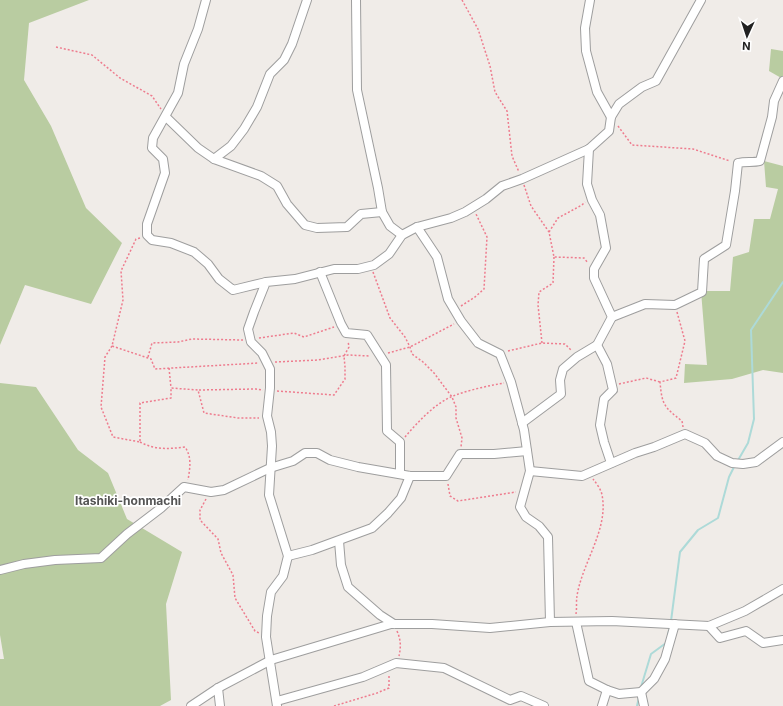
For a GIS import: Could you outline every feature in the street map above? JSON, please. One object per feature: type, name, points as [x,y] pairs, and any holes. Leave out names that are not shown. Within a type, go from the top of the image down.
[{"type":"street","points":[[206,0],[198,29],[184,64],[178,93],[153,138],[152,148],[163,159],[165,173],[147,224],[147,235],[152,240],[171,243],[194,252],[208,264],[219,279],[233,290],[266,282],[295,279],[334,269],[358,269],[374,265],[389,254],[402,235],[417,227],[451,218],[486,199],[502,186],[522,179],[589,149],[609,131],[611,117],[619,104],[642,87],[656,81],[701,0]]},
{"type":"street","points":[[214,159],[231,146],[257,107],[270,74],[284,60],[292,44],[307,0]]},
{"type":"street","points":[[356,0],[357,90],[382,212],[390,226],[402,235]]},
{"type":"street","points":[[590,0],[585,28],[586,51],[597,92],[611,117]]},
{"type":"street","points":[[522,422],[561,394],[560,380],[563,369],[577,357],[597,344],[612,317],[645,304],[675,305],[702,292],[704,259],[726,245],[738,163],[746,161],[754,163],[760,161],[772,117],[774,101],[783,81]]},
{"type":"street","points":[[166,117],[198,148],[214,159],[262,176],[277,186],[287,204],[305,225],[317,228],[348,226],[361,214],[382,212]]},
{"type":"street","points":[[589,149],[587,184],[600,215],[606,248],[594,269],[594,278],[612,317]]},
{"type":"street","points":[[417,227],[437,257],[448,299],[454,310],[478,343],[500,354],[511,382],[522,422],[530,471],[526,491],[520,507],[526,516],[539,526],[548,537],[550,622]]},
{"type":"street","points":[[320,272],[346,333],[367,335],[386,365],[387,431],[400,442],[400,474]]},
{"type":"street","points":[[266,282],[248,329],[251,342],[262,353],[270,369],[270,391],[267,417],[271,432],[272,446],[269,494],[288,556],[283,576],[271,592],[267,616],[266,637],[277,703],[363,677],[392,665],[444,668],[510,700],[521,696],[544,706]]},
{"type":"street","points":[[597,344],[607,364],[613,390],[604,399],[600,425],[611,463]]},
{"type":"street","points":[[530,471],[582,476],[685,434],[705,443],[717,456],[732,463],[743,464],[756,462],[783,442]]},
{"type":"street","points":[[0,570],[24,564],[55,560],[101,558],[127,534],[161,508],[184,487],[209,492],[224,490],[270,468],[293,461],[305,453],[317,453],[330,460],[358,468],[410,476],[446,476],[460,454],[494,454],[527,451]]},
{"type":"street","points":[[288,556],[312,550],[372,528],[401,498],[410,476]]},
{"type":"street","points":[[339,541],[341,565],[348,587],[380,616],[394,624]]},
{"type":"street","points":[[191,706],[218,688],[271,660],[394,624],[435,624],[490,628],[550,622],[612,621],[709,626],[745,611],[783,589]]},
{"type":"street","points":[[576,622],[589,681],[619,694],[641,692],[654,679],[665,659],[675,624]]},
{"type":"street","points":[[709,626],[720,638],[746,631],[763,643],[783,640]]},
{"type":"street","points":[[218,688],[220,706]]},
{"type":"street","points":[[602,706],[607,690]]},
{"type":"street","points":[[641,692],[644,706]]},
{"type":"path","points":[[462,0],[478,29],[490,66],[495,92],[507,111],[512,156],[531,206],[549,232],[554,257],[553,284],[539,292],[538,305],[542,343]]},
{"type":"path","points":[[56,47],[92,55],[120,78],[152,96],[166,117]]},
{"type":"path","points":[[611,117],[632,145],[693,149],[738,163]]},
{"type":"path","points":[[549,232],[558,218],[582,205],[591,196]]},
{"type":"path","points":[[454,310],[475,297],[484,289],[487,238],[472,207]]},
{"type":"path","points":[[554,257],[584,258],[594,269]]},
{"type":"path","points":[[370,266],[390,318],[404,337],[412,354],[434,373],[452,397],[456,407],[456,418],[462,438],[460,454]]},
{"type":"path","points":[[612,385],[646,378],[660,382],[676,378],[685,341],[675,305]]},
{"type":"path","points":[[148,357],[152,343],[192,340],[250,340],[294,333],[304,337],[341,324]]},
{"type":"path","points":[[171,388],[198,390],[256,388],[270,391],[334,395],[345,379],[344,356],[349,347],[346,333]]},
{"type":"path","points":[[500,354],[512,349],[542,343],[566,344],[577,357]]},
{"type":"path","points":[[112,346],[105,357],[101,407],[113,437],[140,442],[150,447],[163,449],[185,447],[189,453],[190,467],[187,488]]},
{"type":"path","points":[[140,442],[140,404],[171,398],[169,368]]},
{"type":"path","points":[[400,442],[435,408],[452,397],[488,386],[511,382]]},
{"type":"path","points":[[660,382],[662,400],[669,411],[682,421],[685,434]]},
{"type":"path","points":[[198,390],[204,413],[238,418],[267,417]]},
{"type":"path","points":[[576,622],[577,596],[584,571],[596,543],[603,513],[602,494],[590,474]]},
{"type":"path","points":[[446,476],[450,496],[458,501],[526,491]]},
{"type":"path","points":[[209,492],[200,510],[200,520],[218,539],[222,553],[233,575],[235,598],[255,631],[266,637]]},
{"type":"path","points":[[334,706],[389,688],[392,665],[399,658],[401,646],[400,638],[394,624]]},
{"type":"green space","points":[[0,0],[89,0],[29,23],[24,80],[51,126],[86,208],[122,243],[91,304],[25,285],[0,345]]},
{"type":"green space","points":[[771,49],[783,51],[783,79],[769,71]]},
{"type":"green space","points":[[764,161],[783,166],[783,373],[763,370],[732,379],[684,383],[685,364],[707,365],[701,291],[730,291],[733,257],[749,252],[754,219],[770,219],[778,189],[766,187]]},
{"type":"green space","points":[[0,383],[36,387],[78,450],[108,473],[127,519],[182,552],[166,604],[171,700],[160,706],[0,706],[0,659],[4,659],[0,635]]},
{"type":"waterway","points":[[737,462],[748,443],[754,419],[751,330],[783,282]]},
{"type":"waterway","points":[[671,621],[680,552],[698,530],[718,518],[729,477],[735,465]]},
{"type":"waterway","points":[[668,635],[670,626]]},
{"type":"waterway","points":[[641,687],[651,654],[666,643]]},
{"type":"waterway","points":[[637,706],[639,697]]},
{"type":"district","name":"Itashiki-honmachi","points":[[128,500]]}]
